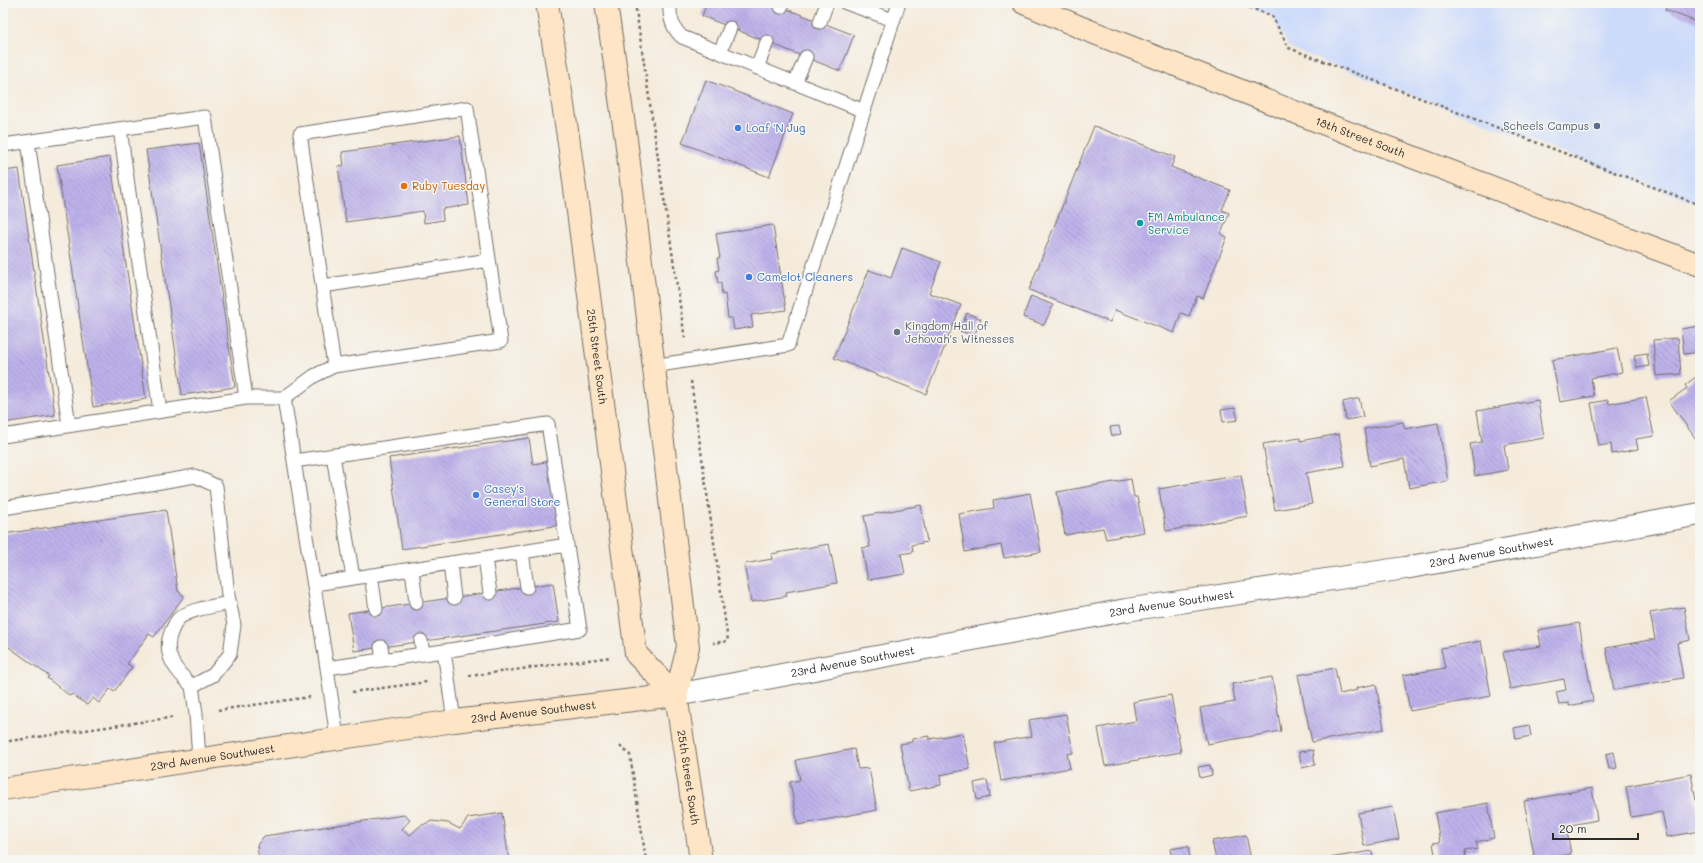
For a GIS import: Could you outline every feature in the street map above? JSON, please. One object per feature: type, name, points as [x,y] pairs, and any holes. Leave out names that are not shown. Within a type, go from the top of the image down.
[{"type":"main road","name":"25th Street South","points":[[547,3],[570,151],[636,654],[676,695]]},
{"type":"main road","name":"25th Street South","points":[[606,3],[626,138],[688,647],[676,695],[701,860]]},
{"type":"main road","name":"18th Street South","points":[[1024,3],[1082,28],[1320,122],[1542,207],[1700,265]]},
{"type":"main road","name":"23rd Avenue Southwest","points":[[3,789],[454,721],[676,695]]},
{"type":"street","name":"23rd Avenue Southwest","points":[[676,695],[1126,610],[1405,568],[1700,514]]},
{"type":"lane","points":[[670,3],[670,18],[675,30],[682,37],[864,111]]},
{"type":"lane","points":[[820,22],[827,3]]},
{"type":"lane","points":[[846,3],[893,20]]},
{"type":"lane","points":[[653,366],[788,345],[899,3]]},
{"type":"lane","points":[[720,52],[730,28]]},
{"type":"lane","points":[[757,68],[767,42]]},
{"type":"lane","points":[[796,83],[806,57]]},
{"type":"lane","points":[[3,436],[246,398],[284,398],[314,376],[334,366],[501,341],[467,108],[300,134],[334,366]]},
{"type":"lane","points":[[3,145],[205,117],[246,398]]},
{"type":"lane","points":[[120,129],[160,411]]},
{"type":"lane","points":[[28,142],[69,426]]},
{"type":"lane","points":[[323,286],[489,260]]},
{"type":"lane","points":[[284,398],[315,584],[337,738]]},
{"type":"lane","points":[[294,461],[548,424],[580,629],[534,631],[462,642],[444,651],[422,648],[383,660],[327,668]]},
{"type":"lane","points":[[333,455],[353,578]]},
{"type":"lane","points":[[3,508],[195,476],[216,486],[234,625],[230,654],[213,675],[192,686]]},
{"type":"lane","points":[[315,584],[567,545]]},
{"type":"lane","points":[[522,552],[527,587]]},
{"type":"lane","points":[[485,558],[490,592]]},
{"type":"lane","points":[[450,563],[454,598]]},
{"type":"lane","points":[[412,569],[416,603]]},
{"type":"lane","points":[[371,575],[376,609]]},
{"type":"lane","points":[[199,760],[196,714],[192,686],[176,670],[169,655],[169,636],[177,620],[200,608],[230,603]]},
{"type":"lane","points":[[381,647],[383,660]]},
{"type":"lane","points":[[444,651],[454,721]]},
{"type":"path","points":[[635,3],[728,641]]},
{"type":"path","points":[[1238,3],[1272,16],[1289,48],[1700,205]]},
{"type":"path","points":[[3,742],[331,695],[606,658]]},
{"type":"path","points":[[620,746],[630,755],[646,860]]},
{"type":"shaded area","name":"Scheels Campus","points":[[1238,3],[1700,3],[1700,205],[1289,48],[1272,16]]},
{"type":"building","points":[[707,3],[771,3],[854,35],[840,71],[702,16]]},
{"type":"building","points":[[1668,3],[1700,3],[1700,23],[1665,10]]},
{"type":"building","name":"Loaf 'N Jug","points":[[706,80],[793,114],[769,177],[682,143]]},
{"type":"building","name":"FM Ambulance Service","points":[[1094,126],[1175,157],[1171,167],[1230,190],[1222,210],[1229,213],[1221,234],[1227,237],[1203,298],[1197,296],[1189,316],[1181,313],[1174,333],[1115,310],[1110,322],[1029,290]]},
{"type":"building","name":"Ruby Tuesday","points":[[460,136],[469,205],[442,209],[443,220],[424,223],[423,211],[346,222],[338,166],[344,165],[342,152]]},
{"type":"building","points":[[199,143],[235,387],[182,395],[146,150]]},
{"type":"building","points":[[110,157],[146,399],[93,407],[57,165]]},
{"type":"building","points":[[19,169],[55,415],[3,423],[3,171]]},
{"type":"building","name":"Camelot Cleaners","points":[[773,225],[786,310],[751,315],[753,327],[734,330],[732,318],[728,318],[725,294],[722,295],[721,283],[718,283],[716,271],[719,270],[717,258],[720,258],[716,234]]},
{"type":"building","name":"Kingdom Hall of Jehovah's Witnesses","points":[[902,248],[941,262],[929,293],[961,305],[926,394],[834,358],[869,270],[891,278]]},
{"type":"building","points":[[1031,296],[1053,305],[1044,325],[1023,317]]},
{"type":"building","points":[[967,313],[981,319],[974,336],[960,331]]},
{"type":"building","points":[[1700,326],[1700,352],[1684,354],[1681,329]]},
{"type":"building","points":[[1678,338],[1681,374],[1656,376],[1653,340]]},
{"type":"building","points":[[1617,348],[1622,372],[1591,378],[1594,396],[1560,402],[1552,360]]},
{"type":"building","points":[[1647,353],[1649,366],[1637,368],[1634,355]]},
{"type":"building","points":[[1700,374],[1700,436],[1696,439],[1669,401],[1687,388],[1685,385]]},
{"type":"building","points":[[1646,397],[1654,436],[1636,439],[1638,449],[1612,454],[1611,444],[1599,446],[1591,403],[1608,400],[1609,404]]},
{"type":"building","points":[[1359,398],[1363,417],[1346,420],[1343,402]]},
{"type":"building","points":[[1538,400],[1544,438],[1504,445],[1508,470],[1475,476],[1470,444],[1482,442],[1477,411]]},
{"type":"building","points":[[1235,408],[1238,420],[1223,422],[1221,410]]},
{"type":"building","points":[[1403,422],[1405,429],[1438,423],[1448,481],[1409,488],[1404,459],[1370,466],[1364,429]]},
{"type":"building","points":[[1119,426],[1121,434],[1112,436],[1110,427]]},
{"type":"building","points":[[1339,434],[1345,466],[1306,473],[1312,504],[1275,510],[1263,444],[1300,438],[1300,441]]},
{"type":"building","name":"Casey's General Store","points":[[529,438],[533,464],[552,461],[561,525],[402,549],[389,458]]},
{"type":"building","points":[[1241,475],[1248,516],[1166,531],[1159,489]]},
{"type":"building","points":[[1131,479],[1134,497],[1137,497],[1144,532],[1106,539],[1103,528],[1065,535],[1057,492]]},
{"type":"building","points":[[1030,493],[1041,552],[1004,558],[1001,545],[965,552],[959,514],[994,508],[993,500]]},
{"type":"building","points":[[921,505],[927,542],[912,545],[913,552],[901,554],[905,574],[868,580],[862,548],[870,547],[864,516]]},
{"type":"building","points":[[166,510],[178,591],[184,596],[154,637],[149,634],[127,664],[132,667],[114,692],[110,689],[99,703],[93,698],[87,705],[72,694],[70,696],[47,678],[49,676],[6,645],[3,647],[3,534]]},
{"type":"building","points":[[829,544],[837,583],[786,592],[787,596],[751,602],[744,564],[772,559],[771,554]]},
{"type":"building","points":[[553,583],[559,622],[354,651],[348,613]]},
{"type":"building","points":[[1684,607],[1690,640],[1677,643],[1683,678],[1614,690],[1606,648],[1655,639],[1650,613]]},
{"type":"building","points":[[1579,623],[1593,701],[1569,706],[1569,703],[1559,704],[1556,692],[1566,690],[1564,679],[1510,689],[1503,652],[1541,646],[1538,630]]},
{"type":"building","points":[[1481,641],[1491,696],[1410,711],[1403,675],[1445,668],[1441,648]]},
{"type":"building","points":[[1335,668],[1340,694],[1357,690],[1356,688],[1376,684],[1384,729],[1312,742],[1298,675]]},
{"type":"building","points":[[1272,677],[1281,731],[1207,744],[1200,708],[1235,702],[1232,684]]},
{"type":"building","points":[[1171,695],[1181,752],[1105,766],[1098,728],[1136,721],[1133,702]]},
{"type":"building","points":[[1066,714],[1073,753],[1067,754],[1070,768],[1001,781],[994,743],[1032,736],[1029,720]]},
{"type":"building","points":[[1529,725],[1531,736],[1516,739],[1514,728]]},
{"type":"building","points":[[963,733],[970,769],[940,775],[941,785],[909,791],[900,744],[912,742],[912,739],[929,736],[929,739]]},
{"type":"building","points":[[854,749],[858,769],[869,768],[877,810],[798,825],[790,782],[800,780],[796,760]]},
{"type":"building","points":[[1313,750],[1315,765],[1302,768],[1299,752]]},
{"type":"building","points":[[1614,752],[1617,768],[1609,769],[1606,754]]},
{"type":"building","points":[[1210,765],[1212,775],[1200,778],[1198,767]]},
{"type":"building","points":[[1691,774],[1700,822],[1700,831],[1667,837],[1662,812],[1631,817],[1626,786]]},
{"type":"building","points":[[987,780],[990,797],[977,800],[974,783]]},
{"type":"building","points":[[1592,788],[1597,820],[1566,826],[1571,854],[1535,860],[1524,801]]},
{"type":"building","points":[[1488,803],[1494,838],[1476,842],[1478,849],[1465,851],[1466,860],[1436,860],[1433,843],[1440,842],[1435,813]]},
{"type":"building","points":[[1393,807],[1399,839],[1364,846],[1358,813]]},
{"type":"building","points":[[502,813],[509,860],[259,860],[257,845],[264,836],[404,815],[410,820],[402,829],[410,835],[420,826],[432,821],[448,823],[460,829],[468,818]]},
{"type":"building","points":[[1246,835],[1251,860],[1216,860],[1212,841]]},
{"type":"building","points":[[1188,846],[1190,858],[1172,860],[1170,849]]},
{"type":"building","points":[[1372,851],[1373,860],[1323,860],[1323,859]]},
{"type":"building","points":[[1106,857],[1106,860],[1095,860],[1095,859]]},
{"type":"place","name":"Scheels Campus","points":[[1597,126]]},
{"type":"place","name":"Loaf 'N Jug","points":[[738,128]]},
{"type":"place","name":"Ruby Tuesday","points":[[404,186]]},
{"type":"place","name":"FM Ambulance Service","points":[[1140,223]]},
{"type":"place","name":"Camelot Cleaners","points":[[749,277]]},
{"type":"place","name":"Kingdom Hall of Jehovah's Witnesses","points":[[897,332]]},
{"type":"place","name":"Casey's General Store","points":[[476,495]]}]
